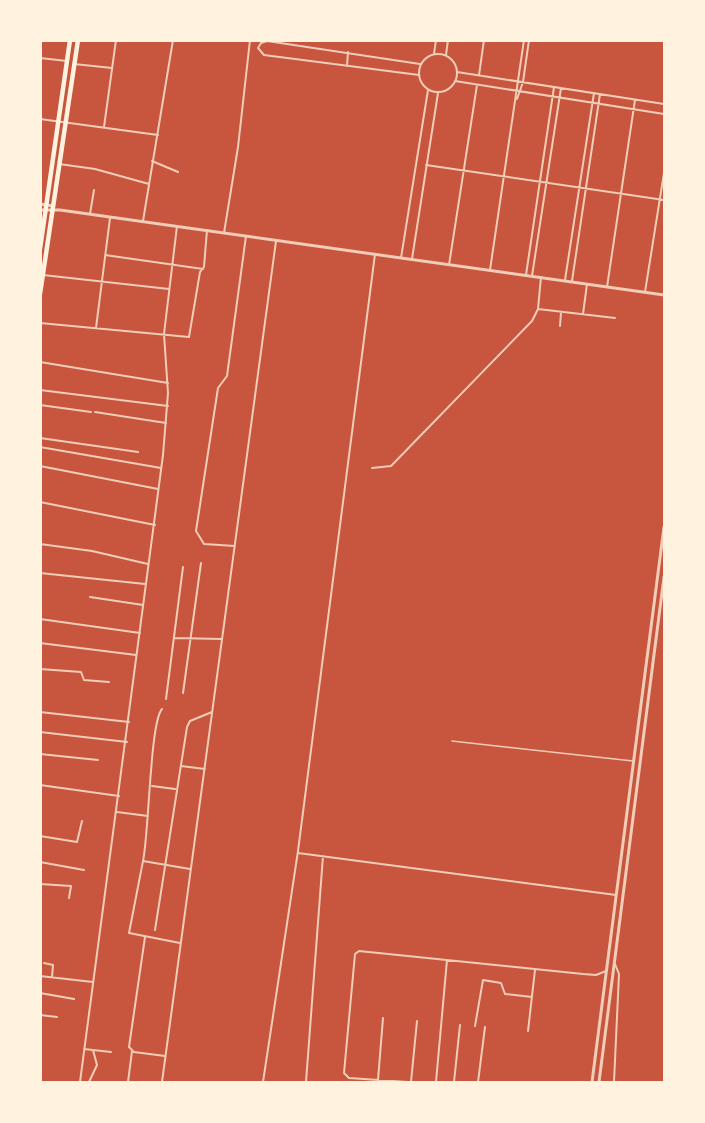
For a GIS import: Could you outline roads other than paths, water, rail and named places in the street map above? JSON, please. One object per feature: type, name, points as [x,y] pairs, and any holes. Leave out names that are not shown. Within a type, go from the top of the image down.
[{"type":"highway","points":[[40,249],[43,208],[70,40]]},
{"type":"highway","points":[[40,294],[78,40]]},
{"type":"street","points":[[104,127],[116,40]]},
{"type":"street","points":[[143,221],[172,40]]},
{"type":"street","points":[[224,233],[238,147],[250,40]]},
{"type":"street","points":[[434,54],[436,40]]},
{"type":"street","points":[[446,55],[448,40]]},
{"type":"street","points":[[479,75],[484,40]]},
{"type":"street","points":[[490,270],[524,40]]},
{"type":"street","points":[[517,99],[521,92],[530,40]]},
{"type":"street","points":[[419,75],[264,55],[258,48],[261,43],[267,41],[420,64],[434,54],[446,55],[453,62],[457,72],[455,81],[449,89],[438,93],[428,90],[421,84],[420,64]]},
{"type":"street","points":[[347,66],[348,52]]},
{"type":"street","points":[[40,58],[67,61]]},
{"type":"street","points":[[74,64],[112,68]]},
{"type":"street","points":[[457,72],[664,104]]},
{"type":"street","points":[[455,81],[664,114]]},
{"type":"street","points":[[449,264],[477,85]]},
{"type":"street","points":[[526,275],[554,87]]},
{"type":"street","points":[[532,276],[561,88]]},
{"type":"street","points":[[401,258],[428,90]]},
{"type":"street","points":[[412,259],[438,93]]},
{"type":"street","points":[[565,281],[594,93]]},
{"type":"street","points":[[572,282],[600,94]]},
{"type":"street","points":[[607,287],[635,100]]},
{"type":"street","points":[[549,118],[556,119]]},
{"type":"street","points":[[40,119],[158,135]]},
{"type":"street","points":[[547,135],[554,136]]},
{"type":"street","points":[[545,148],[552,149]]},
{"type":"street","points":[[152,161],[178,172]]},
{"type":"street","points":[[543,161],[550,162]]},
{"type":"street","points":[[59,164],[95,169],[149,184]]},
{"type":"street","points":[[426,165],[664,200]]},
{"type":"street","points":[[645,292],[664,173]]},
{"type":"street","points":[[90,214],[94,190]]},
{"type":"street","points":[[536,204],[543,206]]},
{"type":"street","points":[[43,208],[664,295]]},
{"type":"street","points":[[96,328],[110,217]]},
{"type":"street","points":[[534,218],[541,218]]},
{"type":"street","points":[[80,1083],[155,525],[168,406],[164,334],[177,226]]},
{"type":"street","points":[[40,323],[190,336],[207,230]]},
{"type":"street","points":[[532,231],[539,232]]},
{"type":"street","points":[[235,546],[204,544],[196,531],[218,388],[227,376],[246,236]]},
{"type":"street","points":[[168,1083],[162,1082],[276,240]]},
{"type":"street","points":[[530,248],[537,249]]},
{"type":"street","points":[[263,1082],[297,852],[375,254]]},
{"type":"street","points":[[105,255],[202,269]]},
{"type":"street","points":[[43,275],[169,289]]},
{"type":"street","points":[[372,468],[391,466],[532,321],[538,309],[542,278]]},
{"type":"street","points":[[583,314],[587,284]]},
{"type":"street","points":[[538,309],[615,318]]},
{"type":"street","points":[[560,326],[561,312]]},
{"type":"street","points":[[40,362],[168,383]]},
{"type":"street","points":[[40,390],[168,406]]},
{"type":"street","points":[[40,405],[166,423]]},
{"type":"street","points":[[40,438],[138,452]]},
{"type":"street","points":[[40,447],[161,468]]},
{"type":"street","points":[[40,466],[158,489]]},
{"type":"street","points":[[40,502],[155,525]]},
{"type":"street","points":[[592,1083],[664,527]]},
{"type":"street","points":[[40,544],[92,551],[148,564]]},
{"type":"street","points":[[183,693],[201,563]]},
{"type":"street","points":[[166,699],[183,567]]},
{"type":"street","points":[[40,573],[146,584]]},
{"type":"street","points":[[599,1083],[664,577],[658,577]]},
{"type":"street","points":[[90,597],[143,604]]},
{"type":"street","points":[[40,619],[140,633]]},
{"type":"street","points":[[174,638],[222,639]]},
{"type":"street","points":[[40,643],[137,655]]},
{"type":"street","points":[[40,669],[81,672],[84,680],[109,682]]},
{"type":"street","points":[[162,709],[158,714],[153,747],[152,786],[143,861],[128,931],[132,935],[181,943]]},
{"type":"street","points":[[40,712],[129,722]]},
{"type":"street","points":[[155,930],[175,789],[187,724],[212,712]]},
{"type":"street","points":[[40,732],[127,742]]},
{"type":"street","points":[[40,754],[98,760]]},
{"type":"street","points":[[634,761],[640,762]]},
{"type":"street","points":[[181,766],[204,769]]},
{"type":"street","points":[[40,785],[119,796]]},
{"type":"street","points":[[152,786],[175,789]]},
{"type":"street","points":[[117,812],[148,816]]},
{"type":"street","points":[[40,836],[77,842],[82,821]]},
{"type":"street","points":[[626,822],[632,822]]},
{"type":"street","points":[[297,852],[616,895]]},
{"type":"street","points":[[306,1083],[323,856]]},
{"type":"street","points":[[143,861],[190,869]]},
{"type":"street","points":[[40,862],[84,870]]},
{"type":"street","points":[[40,884],[70,886],[69,898]]},
{"type":"street","points":[[128,1083],[132,1052],[129,1042],[146,937]]},
{"type":"street","points":[[417,1021],[410,1083],[349,1078],[344,1073],[356,953],[362,950],[596,975],[607,971]]},
{"type":"street","points":[[436,1083],[447,960]]},
{"type":"street","points":[[44,963],[53,965],[52,977]]},
{"type":"street","points":[[614,963],[620,974],[614,1083]]},
{"type":"street","points":[[528,1031],[535,970]]},
{"type":"street","points":[[40,976],[93,982]]},
{"type":"street","points":[[475,1026],[483,980],[499,982],[505,994],[532,997]]},
{"type":"street","points":[[40,993],[74,999]]},
{"type":"street","points":[[40,1015],[57,1017]]},
{"type":"street","points":[[378,1080],[383,1018]]},
{"type":"street","points":[[454,1083],[460,1025]]},
{"type":"street","points":[[478,1083],[485,1027]]},
{"type":"street","points":[[84,1048],[111,1052]]},
{"type":"street","points":[[89,1083],[97,1065],[93,1050]]},
{"type":"street","points":[[132,1052],[166,1056]]},
{"type":"lane","points":[[452,741],[634,761]]}]
